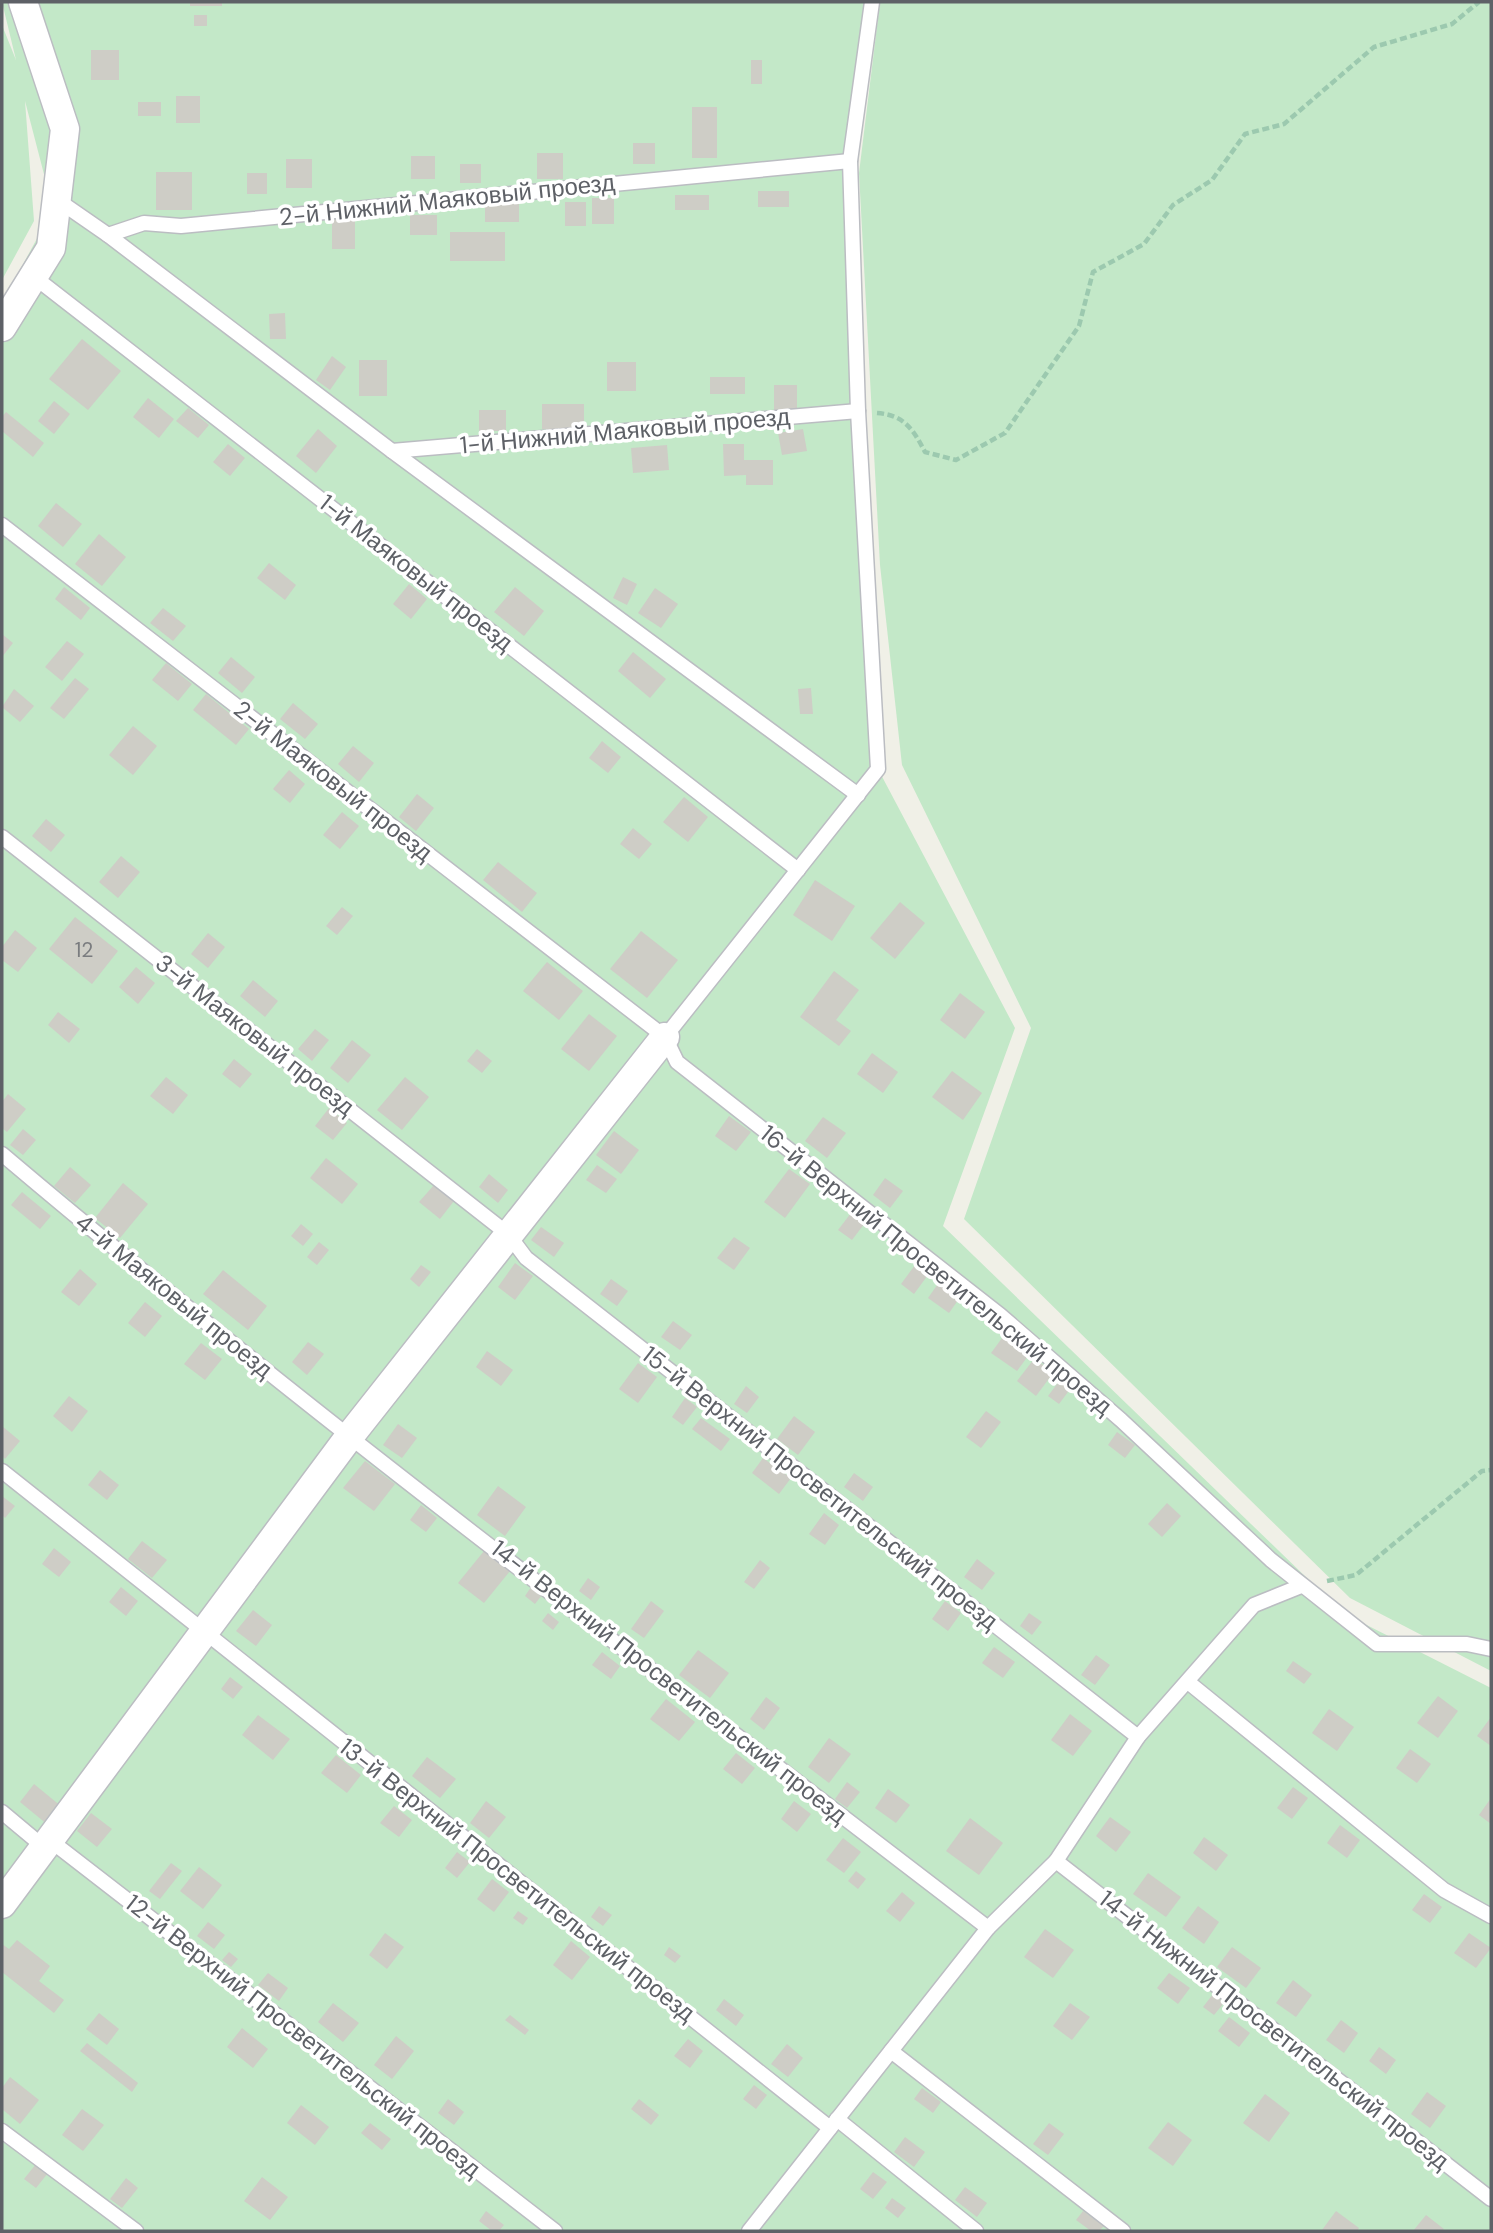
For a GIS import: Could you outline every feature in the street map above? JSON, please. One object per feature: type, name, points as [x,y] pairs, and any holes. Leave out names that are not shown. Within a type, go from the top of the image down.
[{"type":"street","points":[[2,327],[51,248],[65,129],[23,2]]},
{"type":"street","points":[[2,1904],[349,1437],[665,1037]]},
{"type":"lane","points":[[665,1037],[878,769],[858,411],[850,161],[872,2]]},
{"type":"lane","name":"2-й Нижний Маяковый проезд","points":[[108,235],[144,223],[181,226],[850,161]]},
{"type":"lane","points":[[56,200],[108,235],[392,452],[858,795]]},
{"type":"lane","name":"1-й Маяковый проезд","points":[[33,276],[798,870]]},
{"type":"lane","name":"1-й Нижний Маяковый проезд","points":[[392,452],[858,411]]},
{"type":"lane","name":"2-й Маяковый проезд","points":[[2,525],[665,1037]]},
{"type":"lane","name":"3-й Маяковый проезд","points":[[2,837],[508,1234]]},
{"type":"lane","name":"16-й Верхний Просветительский проезд","points":[[665,1037],[677,1062],[1000,1315],[1131,1429],[1271,1560],[1377,1644],[1467,1644],[1491,1649]]},
{"type":"lane","name":"4-й Маяковый проезд","points":[[2,1154],[166,1293],[349,1437]]},
{"type":"lane","name":"15-й Верхний Просветительский проезд","points":[[508,1234],[526,1258],[1138,1737]]},
{"type":"lane","name":"14-й Верхний Просветительский проезд","points":[[349,1437],[988,1927]]},
{"type":"lane","name":"13-й Верхний Просветительский проезд","points":[[2,1471],[833,2123],[976,2231]]},
{"type":"lane","points":[[749,2231],[988,1927],[1056,1861],[1138,1737],[1254,1605],[1301,1586]]},
{"type":"lane","points":[[1188,1682],[1444,1889],[1491,1916]]},
{"type":"lane","name":"12-й Верхний Просветительский проезд","points":[[2,1812],[48,1844],[555,2231]]},
{"type":"lane","name":"14-й Нижний Просветительский проезд","points":[[1056,1861],[1491,2199]]},
{"type":"lane","points":[[891,2051],[1123,2231]]},
{"type":"lane","points":[[2,2131],[136,2231]]},
{"type":"path","points":[[858,411],[892,414],[911,426],[925,452],[956,460],[1005,433],[1079,326],[1093,272],[1144,244],[1172,205],[1212,180],[1245,134],[1284,124],[1374,47],[1452,24],[1479,2]]},
{"type":"path","points":[[1301,1586],[1356,1576],[1482,1471],[1491,1470]]},
{"type":"green space","points":[[2,2],[866,2],[845,166],[878,769],[1015,1028],[943,1226],[1343,1613],[1491,1688],[1491,2231],[2,2231],[2,303],[53,209],[25,101],[34,221],[2,280],[2,25],[16,60]]},
{"type":"green space","points":[[880,2],[1491,2],[1491,1671],[1350,1598],[964,1219],[1031,1028],[902,765],[880,565],[859,173]]},
{"type":"building","points":[[190,2],[222,2],[222,6],[190,6]]},
{"type":"building","points":[[194,15],[207,15],[207,26],[194,26]]},
{"type":"building","points":[[91,50],[119,50],[119,80],[91,80]]},
{"type":"building","points":[[751,60],[762,60],[762,84],[751,84]]},
{"type":"building","points":[[176,96],[200,96],[200,123],[176,123]]},
{"type":"building","points":[[138,102],[161,102],[161,116],[138,116]]},
{"type":"building","points":[[692,107],[717,107],[717,158],[692,158]]},
{"type":"building","points":[[633,143],[655,143],[655,164],[633,164]]},
{"type":"building","points":[[537,153],[563,153],[563,179],[537,179]]},
{"type":"building","points":[[411,156],[435,156],[435,179],[411,179]]},
{"type":"building","points":[[286,159],[312,159],[312,188],[286,188]]},
{"type":"building","points":[[460,164],[481,164],[481,183],[460,183]]},
{"type":"building","points":[[156,172],[192,172],[192,210],[156,210]]},
{"type":"building","points":[[247,173],[267,173],[267,194],[247,194]]},
{"type":"building","points":[[758,191],[789,191],[789,207],[758,207]]},
{"type":"building","points":[[675,195],[709,195],[709,210],[675,210]]},
{"type":"building","points":[[592,198],[614,198],[614,224],[592,224]]},
{"type":"building","points":[[565,202],[586,202],[586,226],[565,226]]},
{"type":"building","points":[[485,204],[519,204],[519,222],[485,222]]},
{"type":"building","points":[[410,215],[437,215],[437,235],[410,235]]},
{"type":"building","points":[[332,219],[355,219],[355,249],[332,249]]},
{"type":"building","points":[[450,232],[505,232],[505,261],[450,261]]},
{"type":"building","points":[[285,313],[286,339],[270,339],[269,314]]},
{"type":"building","points":[[82,339],[121,371],[88,410],[49,379]]},
{"type":"building","points":[[332,356],[346,367],[330,390],[316,380]]},
{"type":"building","points":[[359,360],[387,360],[387,396],[359,396]]},
{"type":"building","points":[[607,362],[636,362],[636,391],[607,391]]},
{"type":"building","points":[[710,377],[745,377],[745,394],[710,394]]},
{"type":"building","points":[[774,385],[797,385],[797,410],[774,410]]},
{"type":"building","points":[[148,398],[174,419],[159,438],[133,417]]},
{"type":"building","points":[[54,401],[70,414],[54,434],[38,421]]},
{"type":"building","points":[[542,404],[584,404],[584,429],[542,429]]},
{"type":"building","points":[[188,408],[209,425],[198,438],[176,421]]},
{"type":"building","points":[[479,410],[506,410],[506,431],[479,431]]},
{"type":"building","points":[[6,412],[44,443],[33,457],[2,431],[2,417]]},
{"type":"building","points":[[318,429],[337,446],[316,473],[296,456]]},
{"type":"building","points":[[803,429],[807,451],[782,455],[778,433]]},
{"type":"building","points":[[228,444],[245,458],[230,476],[213,462]]},
{"type":"building","points":[[723,444],[744,444],[744,460],[773,460],[773,485],[746,485],[746,475],[724,476]]},
{"type":"building","points":[[667,445],[669,470],[633,473],[631,448]]},
{"type":"building","points":[[56,503],[82,524],[63,547],[38,526]]},
{"type":"building","points":[[99,534],[126,557],[102,586],[75,564]]},
{"type":"building","points":[[269,563],[296,585],[285,600],[257,578]]},
{"type":"building","points":[[623,577],[637,584],[627,605],[613,598]]},
{"type":"building","points":[[409,584],[427,599],[411,619],[393,604]]},
{"type":"building","points":[[64,587],[90,608],[81,620],[55,599]]},
{"type":"building","points":[[515,587],[544,611],[524,636],[494,612]]},
{"type":"building","points":[[655,588],[678,604],[661,628],[638,613]]},
{"type":"building","points":[[163,608],[186,626],[173,641],[150,623]]},
{"type":"building","points":[[2,634],[13,643],[2,657]]},
{"type":"building","points":[[67,641],[84,654],[62,681],[45,667]]},
{"type":"building","points":[[633,652],[666,679],[650,698],[618,671]]},
{"type":"building","points":[[231,657],[255,677],[242,693],[218,673]]},
{"type":"building","points":[[166,663],[192,684],[178,701],[152,680]]},
{"type":"building","points":[[75,678],[89,689],[64,719],[50,708]]},
{"type":"building","points":[[811,688],[813,714],[800,714],[798,689]]},
{"type":"building","points":[[14,689],[34,706],[20,722],[2,707]]},
{"type":"building","points":[[206,694],[249,729],[236,745],[193,710]]},
{"type":"building","points":[[293,703],[318,724],[305,739],[280,719]]},
{"type":"building","points":[[133,726],[157,746],[133,775],[109,755]]},
{"type":"building","points":[[602,741],[621,757],[608,773],[589,758]]},
{"type":"building","points":[[353,746],[374,763],[359,782],[338,764]]},
{"type":"building","points":[[289,770],[305,784],[290,803],[273,789]]},
{"type":"building","points":[[417,794],[434,808],[416,831],[399,817]]},
{"type":"building","points":[[684,797],[708,817],[688,842],[663,822]]},
{"type":"building","points":[[342,812],[359,826],[340,849],[323,835]]},
{"type":"building","points":[[46,819],[65,835],[51,852],[32,836]]},
{"type":"building","points":[[633,828],[652,844],[639,859],[620,844]]},
{"type":"building","points":[[121,856],[140,872],[118,898],[99,882]]},
{"type":"building","points":[[498,862],[537,893],[522,912],[483,880]]},
{"type":"building","points":[[815,880],[855,906],[832,941],[793,915]]},
{"type":"building","points":[[900,902],[925,923],[895,959],[870,938]]},
{"type":"building","points":[[342,907],[353,916],[337,935],[326,926]]},
{"type":"building","points":[[75,917],[118,951],[92,984],[49,949]]},
{"type":"building","points":[[15,930],[37,948],[18,972],[2,960],[2,947]]},
{"type":"building","points":[[641,931],[678,960],[647,998],[610,969]]},
{"type":"building","points":[[208,933],[225,947],[208,968],[191,954]]},
{"type":"building","points":[[547,962],[583,991],[559,1020],[523,991]]},
{"type":"building","points":[[136,967],[155,983],[138,1004],[119,987]]},
{"type":"building","points":[[834,971],[859,990],[836,1020],[851,1031],[839,1046],[800,1017]]},
{"type":"building","points":[[253,980],[278,1001],[265,1017],[240,996]]},
{"type":"building","points":[[960,993],[985,1012],[965,1039],[940,1020]]},
{"type":"building","points":[[58,1012],[80,1029],[69,1043],[48,1025]]},
{"type":"building","points":[[589,1014],[617,1036],[589,1071],[561,1049]]},
{"type":"building","points":[[315,1029],[329,1040],[312,1061],[298,1049]]},
{"type":"building","points":[[352,1040],[371,1055],[348,1083],[330,1068]]},
{"type":"building","points":[[477,1049],[492,1061],[482,1073],[467,1061]]},
{"type":"building","points":[[872,1053],[898,1072],[883,1093],[857,1074]]},
{"type":"building","points":[[234,1059],[252,1074],[240,1088],[222,1074]]},
{"type":"building","points":[[952,1071],[982,1093],[963,1120],[932,1097]]},
{"type":"building","points":[[166,1077],[188,1095],[173,1114],[150,1096]]},
{"type":"building","points":[[405,1077],[429,1097],[402,1130],[377,1110]]},
{"type":"building","points":[[8,1094],[26,1109],[7,1132],[2,1128],[2,1102]]},
{"type":"building","points":[[329,1108],[347,1123],[333,1140],[315,1126]]},
{"type":"building","points":[[729,1116],[751,1132],[736,1151],[715,1136]]},
{"type":"building","points":[[823,1117],[846,1133],[827,1158],[805,1141]]},
{"type":"building","points":[[23,1129],[36,1140],[23,1155],[10,1145]]},
{"type":"building","points":[[614,1131],[639,1150],[621,1174],[596,1155]]},
{"type":"building","points":[[326,1158],[358,1184],[342,1204],[310,1178]]},
{"type":"building","points":[[597,1165],[617,1179],[606,1193],[586,1180]]},
{"type":"building","points":[[70,1167],[91,1185],[75,1203],[54,1186]]},
{"type":"building","points":[[789,1169],[810,1184],[785,1218],[764,1202]]},
{"type":"building","points":[[489,1174],[508,1190],[498,1203],[479,1187]]},
{"type":"building","points":[[885,1178],[903,1191],[890,1208],[873,1195]]},
{"type":"building","points":[[123,1183],[148,1204],[120,1238],[95,1218]]},
{"type":"building","points":[[434,1185],[454,1201],[440,1219],[419,1202]]},
{"type":"building","points":[[22,1192],[51,1216],[40,1229],[11,1205]]},
{"type":"building","points":[[851,1213],[865,1223],[852,1240],[838,1230]]},
{"type":"building","points":[[301,1224],[313,1234],[303,1246],[291,1236]]},
{"type":"building","points":[[541,1227],[564,1243],[554,1257],[531,1240]]},
{"type":"building","points":[[734,1237],[750,1248],[734,1270],[717,1258]]},
{"type":"building","points":[[319,1242],[329,1250],[317,1265],[307,1257]]},
{"type":"building","points":[[515,1263],[533,1276],[515,1300],[498,1287]]},
{"type":"building","points":[[421,1265],[431,1272],[419,1287],[410,1279]]},
{"type":"building","points":[[915,1265],[928,1275],[914,1294],[901,1284]]},
{"type":"building","points":[[80,1269],[97,1284],[79,1306],[61,1292]]},
{"type":"building","points":[[223,1270],[267,1306],[248,1330],[203,1294]]},
{"type":"building","points":[[611,1279],[628,1291],[617,1306],[600,1294]]},
{"type":"building","points":[[940,1281],[961,1296],[949,1313],[928,1298]]},
{"type":"building","points":[[145,1302],[162,1316],[145,1337],[128,1323]]},
{"type":"building","points":[[673,1321],[692,1335],[680,1350],[661,1337]]},
{"type":"building","points":[[1005,1334],[1031,1352],[1017,1371],[991,1353]]},
{"type":"building","points":[[308,1342],[324,1354],[307,1375],[292,1362]]},
{"type":"building","points":[[201,1343],[222,1359],[205,1380],[184,1364]]},
{"type":"building","points":[[487,1351],[513,1370],[501,1386],[476,1367]]},
{"type":"building","points":[[1034,1359],[1054,1372],[1036,1396],[1017,1381]]},
{"type":"building","points":[[638,1363],[657,1377],[638,1403],[619,1389]]},
{"type":"building","points":[[1060,1380],[1071,1388],[1059,1404],[1048,1396]]},
{"type":"building","points":[[746,1386],[759,1397],[747,1413],[734,1404]]},
{"type":"building","points":[[69,1396],[88,1411],[72,1432],[53,1416]]},
{"type":"building","points":[[685,1398],[697,1407],[683,1425],[672,1417]]},
{"type":"building","points":[[986,1411],[1001,1422],[981,1448],[966,1437]]},
{"type":"building","points":[[794,1416],[815,1432],[798,1455],[777,1439]]},
{"type":"building","points":[[701,1418],[730,1439],[721,1451],[692,1429]]},
{"type":"building","points":[[398,1424],[417,1438],[402,1458],[383,1445]]},
{"type":"building","points":[[2,1426],[20,1441],[5,1459],[2,1456]]},
{"type":"building","points":[[1117,1432],[1135,1445],[1125,1458],[1108,1445]]},
{"type":"building","points":[[763,1458],[791,1478],[779,1494],[752,1473]]},
{"type":"building","points":[[365,1461],[395,1484],[374,1511],[343,1488]]},
{"type":"building","points":[[100,1470],[119,1485],[107,1500],[88,1485]]},
{"type":"building","points":[[854,1473],[873,1487],[863,1501],[844,1487]]},
{"type":"building","points":[[498,1486],[526,1507],[505,1536],[477,1515]]},
{"type":"building","points":[[2,1496],[15,1506],[5,1518],[2,1515]]},
{"type":"building","points":[[1167,1503],[1181,1516],[1162,1537],[1148,1524]]},
{"type":"building","points":[[421,1505],[437,1518],[426,1532],[410,1520]]},
{"type":"building","points":[[824,1513],[839,1525],[825,1545],[809,1534]]},
{"type":"building","points":[[142,1541],[167,1560],[152,1578],[128,1559]]},
{"type":"building","points":[[54,1548],[71,1562],[59,1577],[42,1564]]},
{"type":"building","points":[[484,1551],[510,1571],[484,1603],[458,1583]]},
{"type":"building","points":[[977,1559],[995,1573],[982,1590],[964,1577]]},
{"type":"building","points":[[760,1560],[770,1568],[754,1589],[744,1582]]},
{"type":"building","points":[[588,1578],[600,1587],[591,1600],[579,1591]]},
{"type":"building","points":[[121,1587],[138,1601],[126,1616],[109,1602]]},
{"type":"building","points":[[531,1587],[542,1595],[535,1604],[525,1596]]},
{"type":"building","points":[[651,1601],[664,1611],[644,1638],[631,1629]]},
{"type":"building","points":[[945,1601],[961,1613],[948,1631],[932,1619]]},
{"type":"building","points":[[253,1610],[272,1625],[256,1646],[236,1631]]},
{"type":"building","points":[[548,1613],[559,1622],[553,1630],[542,1621]]},
{"type":"building","points":[[1029,1613],[1042,1622],[1032,1635],[1020,1626]]},
{"type":"building","points":[[994,1647],[1015,1662],[1003,1678],[982,1663]]},
{"type":"building","points":[[698,1650],[729,1673],[710,1698],[679,1675]]},
{"type":"building","points":[[602,1652],[620,1666],[611,1679],[592,1665]]},
{"type":"building","points":[[1096,1655],[1110,1665],[1095,1685],[1081,1675]]},
{"type":"building","points":[[1293,1661],[1312,1674],[1304,1684],[1286,1671]]},
{"type":"building","points":[[230,1677],[243,1687],[233,1699],[221,1689]]},
{"type":"building","points":[[1438,1696],[1458,1711],[1438,1738],[1417,1723]]},
{"type":"building","points":[[766,1697],[780,1708],[764,1730],[750,1719]]},
{"type":"building","points":[[666,1699],[695,1722],[679,1741],[650,1719]]},
{"type":"building","points":[[1329,1709],[1354,1727],[1337,1751],[1312,1733]]},
{"type":"building","points":[[1070,1714],[1092,1731],[1073,1756],[1051,1740]]},
{"type":"building","points":[[258,1715],[290,1739],[273,1760],[242,1735]]},
{"type":"building","points":[[1491,1717],[1491,1746],[1477,1736]]},
{"type":"building","points":[[829,1738],[851,1754],[829,1783],[808,1767]]},
{"type":"building","points":[[1410,1749],[1431,1764],[1417,1783],[1396,1768]]},
{"type":"building","points":[[736,1753],[755,1768],[742,1784],[723,1769]]},
{"type":"building","points":[[336,1755],[361,1775],[347,1793],[321,1773]]},
{"type":"building","points":[[427,1757],[456,1779],[440,1798],[412,1776]]},
{"type":"building","points":[[847,1782],[860,1792],[847,1808],[835,1799]]},
{"type":"building","points":[[34,1784],[62,1807],[48,1825],[20,1802]]},
{"type":"building","points":[[1293,1787],[1308,1798],[1292,1819],[1277,1808]]},
{"type":"building","points":[[888,1789],[910,1805],[896,1823],[875,1808]]},
{"type":"building","points":[[1491,1798],[1491,1824],[1479,1815]]},
{"type":"building","points":[[486,1801],[506,1817],[489,1838],[470,1823]]},
{"type":"building","points":[[794,1801],[811,1814],[797,1832],[781,1819]]},
{"type":"building","points":[[394,1806],[412,1820],[399,1837],[380,1823]]},
{"type":"building","points":[[91,1813],[112,1829],[97,1847],[77,1831]]},
{"type":"building","points":[[1110,1817],[1131,1832],[1116,1852],[1096,1836]]},
{"type":"building","points":[[970,1818],[1003,1843],[979,1875],[946,1851]]},
{"type":"building","points":[[1340,1825],[1360,1840],[1347,1858],[1327,1843]]},
{"type":"building","points":[[1204,1837],[1228,1855],[1216,1871],[1193,1853]]},
{"type":"building","points":[[843,1838],[861,1852],[844,1873],[826,1860]]},
{"type":"building","points":[[457,1852],[470,1862],[457,1878],[445,1868]]},
{"type":"building","points":[[171,1863],[182,1871],[160,1899],[149,1891]]},
{"type":"building","points":[[199,1867],[222,1885],[203,1909],[180,1891]]},
{"type":"building","points":[[856,1871],[866,1879],[858,1889],[848,1881]]},
{"type":"building","points":[[1148,1873],[1181,1897],[1166,1917],[1133,1894]]},
{"type":"building","points":[[492,1879],[509,1892],[494,1912],[477,1899]]},
{"type":"building","points":[[902,1892],[915,1903],[900,1922],[886,1911]]},
{"type":"building","points":[[1424,1894],[1442,1907],[1430,1923],[1412,1910]]},
{"type":"building","points":[[599,1906],[612,1915],[603,1926],[591,1917]]},
{"type":"building","points":[[1198,1906],[1219,1922],[1204,1944],[1182,1928]]},
{"type":"building","points":[[518,1911],[528,1918],[523,1925],[513,1918]]},
{"type":"building","points":[[208,1922],[225,1935],[214,1949],[197,1936]]},
{"type":"building","points":[[1045,1929],[1074,1950],[1053,1978],[1024,1957]]},
{"type":"building","points":[[385,1933],[404,1947],[387,1969],[369,1955]]},
{"type":"building","points":[[1469,1933],[1491,1948],[1476,1968],[1454,1953]]},
{"type":"building","points":[[17,1940],[50,1966],[39,1981],[64,2000],[54,2013],[2,1972],[2,1944],[9,1949]]},
{"type":"building","points":[[571,1941],[590,1957],[572,1980],[553,1965]]},
{"type":"building","points":[[669,1947],[681,1956],[675,1963],[664,1955]]},
{"type":"building","points":[[1232,1947],[1261,1968],[1246,1988],[1217,1967]]},
{"type":"building","points":[[229,1952],[238,1959],[231,1967],[222,1960]]},
{"type":"building","points":[[268,1973],[288,1988],[279,2001],[258,1985]]},
{"type":"building","points":[[1169,1973],[1190,1988],[1178,2004],[1157,1988]]},
{"type":"building","points":[[1293,1980],[1312,1995],[1296,2017],[1276,2003]]},
{"type":"building","points":[[1213,1994],[1224,2003],[1214,2015],[1203,2007]]},
{"type":"building","points":[[724,1999],[744,2015],[736,2026],[716,2010]]},
{"type":"building","points":[[333,2003],[359,2023],[343,2042],[318,2022]]},
{"type":"building","points":[[1070,2003],[1090,2017],[1072,2040],[1053,2026]]},
{"type":"building","points":[[99,2013],[119,2029],[107,2045],[86,2029]]},
{"type":"building","points":[[510,2015],[529,2030],[525,2035],[505,2020]]},
{"type":"building","points":[[1229,2017],[1250,2033],[1239,2047],[1218,2031]]},
{"type":"building","points":[[1341,2020],[1358,2033],[1344,2053],[1326,2040]]},
{"type":"building","points":[[242,2028],[268,2049],[253,2068],[227,2047]]},
{"type":"building","points":[[396,2036],[414,2051],[392,2079],[374,2065]]},
{"type":"building","points":[[688,2039],[703,2051],[690,2068],[674,2056]]},
{"type":"building","points":[[87,2043],[138,2083],[132,2092],[80,2051]]},
{"type":"building","points":[[787,2044],[803,2058],[788,2077],[771,2064]]},
{"type":"building","points":[[1379,2047],[1396,2060],[1386,2074],[1369,2061]]},
{"type":"building","points":[[10,2077],[39,2100],[20,2124],[2,2109],[2,2088]]},
{"type":"building","points":[[754,2085],[767,2095],[756,2109],[743,2099]]},
{"type":"building","points":[[922,2088],[941,2102],[933,2113],[914,2099]]},
{"type":"building","points":[[1427,2092],[1446,2106],[1430,2128],[1411,2114]]},
{"type":"building","points":[[1265,2094],[1290,2113],[1269,2142],[1243,2123]]},
{"type":"building","points":[[448,2099],[464,2112],[454,2125],[438,2113]]},
{"type":"building","points":[[639,2099],[659,2115],[651,2125],[631,2109]]},
{"type":"building","points":[[301,2105],[329,2127],[315,2145],[287,2123]]},
{"type":"building","points":[[82,2109],[104,2125],[83,2151],[62,2135]]},
{"type":"building","points":[[1168,2122],[1192,2140],[1173,2166],[1148,2148]]},
{"type":"building","points":[[370,2123],[391,2139],[382,2150],[361,2133]]},
{"type":"building","points":[[1049,2123],[1064,2134],[1048,2155],[1033,2144]]},
{"type":"building","points":[[905,2137],[925,2152],[914,2167],[894,2152]]},
{"type":"building","points":[[36,2164],[48,2173],[36,2188],[24,2179]]},
{"type":"building","points":[[873,2172],[887,2182],[873,2199],[860,2189]]},
{"type":"building","points":[[262,2177],[288,2197],[270,2220],[244,2201]]},
{"type":"building","points":[[126,2178],[138,2188],[122,2208],[110,2199]]},
{"type":"building","points":[[965,2187],[987,2203],[977,2217],[955,2200]]},
{"type":"building","points":[[892,2198],[906,2208],[898,2218],[885,2208]]},
{"type":"building","points":[[486,2211],[504,2225],[499,2231],[492,2231],[479,2221]]},
{"type":"building","points":[[1083,2211],[1104,2226],[1099,2231],[1091,2231],[1076,2220]]},
{"type":"building","points":[[1336,2211],[1359,2228],[1357,2231],[1322,2230]]},
{"type":"building","points":[[1426,2215],[1444,2229],[1413,2231]]}]
